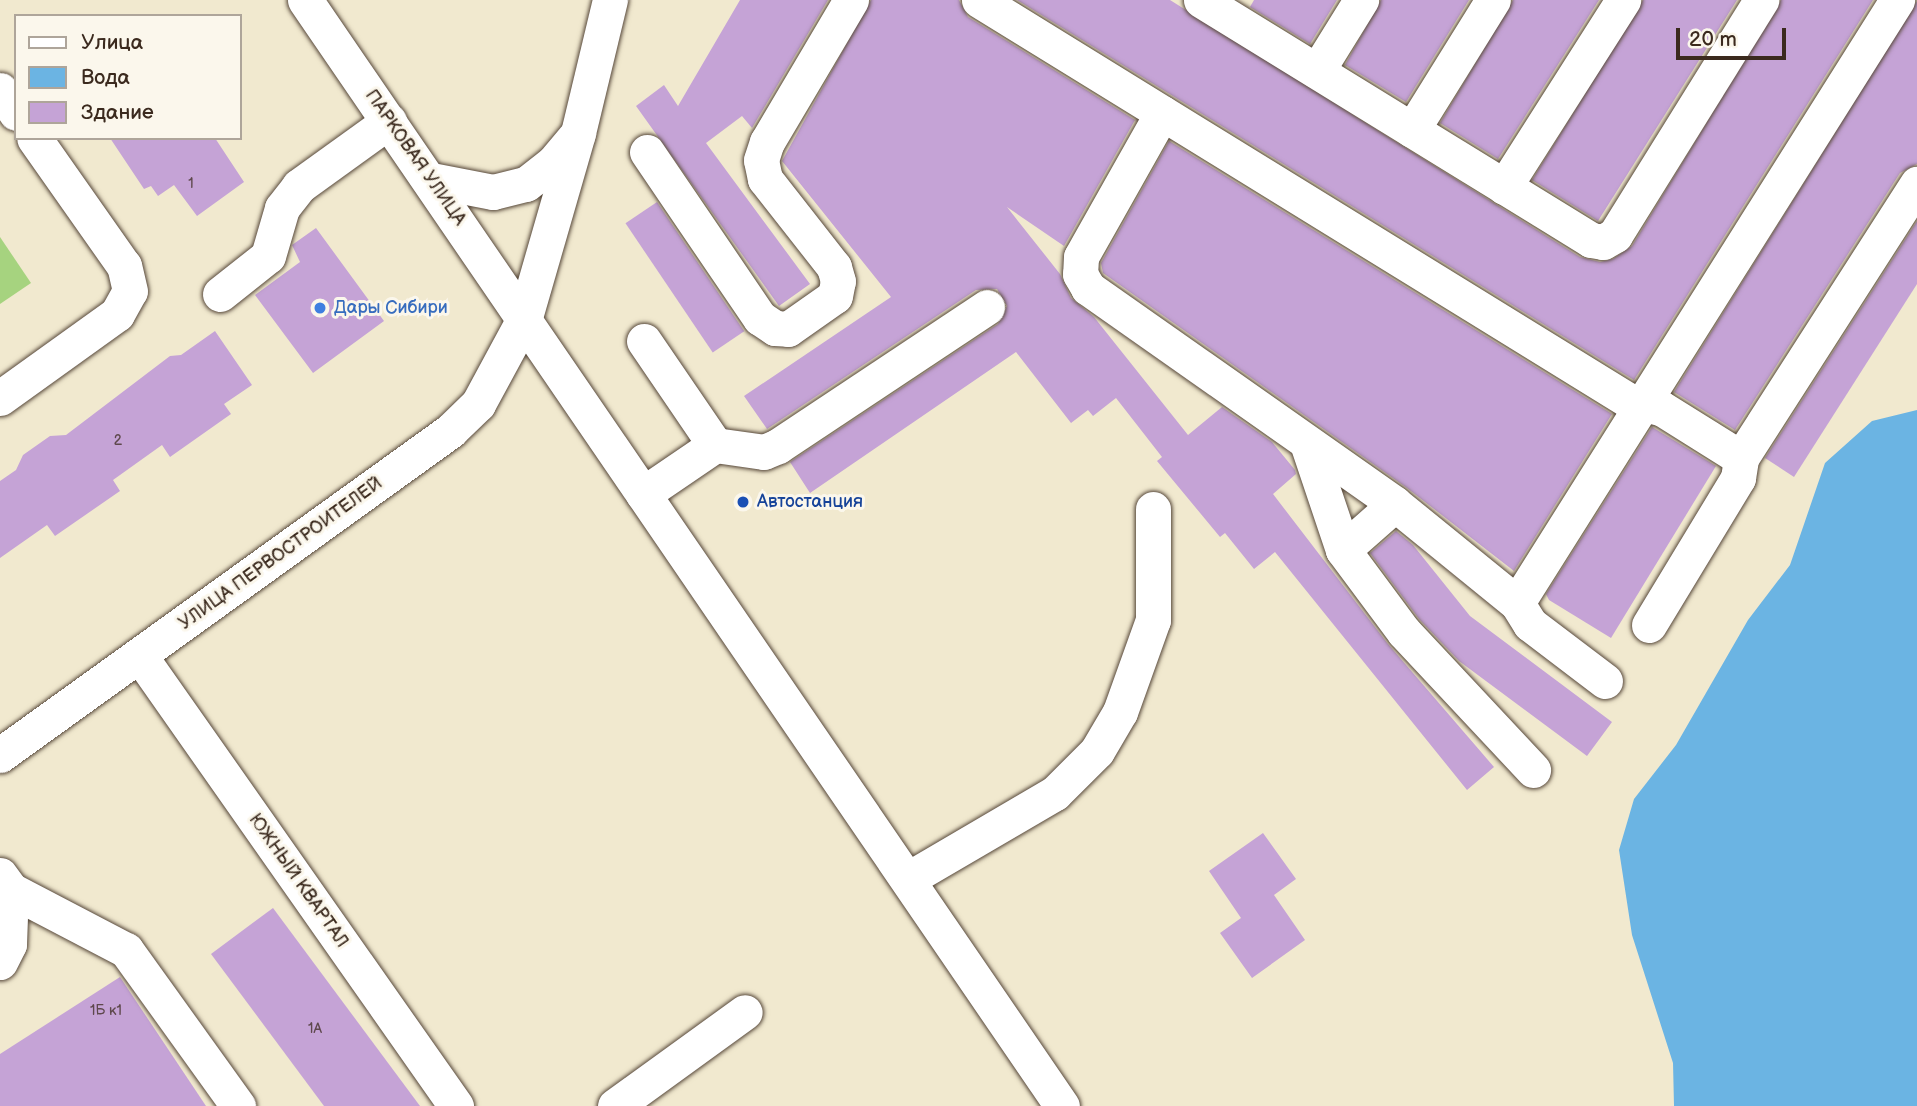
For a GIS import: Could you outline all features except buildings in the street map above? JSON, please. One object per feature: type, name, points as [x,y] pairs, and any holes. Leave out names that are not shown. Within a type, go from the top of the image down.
[{"type":"street","name":"ПАРКОВАЯ УЛИЦА","points":[[305,0],[525,317],[643,495],[1062,1106]]},
{"type":"street","name":"УЛИЦА ПЕРВОСТРОИТЕЛЕЙ","points":[[0,755],[450,430],[478,404],[497,375],[525,317],[578,133],[610,0]]},
{"type":"street","points":[[646,152],[760,318],[775,328],[788,329],[835,296],[838,281],[834,267],[765,179],[761,160],[767,142],[852,0]]},
{"type":"street","points":[[978,0],[1628,400],[1661,408],[1741,458]]},
{"type":"street","points":[[1317,71],[1361,0]]},
{"type":"street","points":[[1412,130],[1493,0]]},
{"type":"street","points":[[1504,187],[1623,0]]},
{"type":"street","points":[[1220,5],[1317,71],[1504,187],[1591,240],[1604,242],[1615,235],[1761,0]]},
{"type":"street","points":[[1517,603],[1897,0]]},
{"type":"street","points":[[0,90],[14,110]]},
{"type":"street","points":[[1162,113],[1081,257],[1080,274],[1088,288],[1395,504],[1517,603],[1530,624],[1605,681]]},
{"type":"street","points":[[220,294],[268,256],[282,208],[299,186],[389,121]]},
{"type":"street","points":[[431,180],[494,192],[526,184],[553,163],[578,133]]},
{"type":"street","points":[[0,398],[117,314],[130,291],[124,266],[35,140]]},
{"type":"street","points":[[1649,625],[1738,478],[1741,458],[1917,184]]},
{"type":"street","points":[[643,495],[715,445],[764,452],[778,446],[987,307]]},
{"type":"street","points":[[644,341],[715,445]]},
{"type":"street","points":[[1307,443],[1343,550],[1404,632],[1533,770]]},
{"type":"street","points":[[1343,550],[1395,504]]},
{"type":"street","points":[[908,879],[1055,793],[1097,751],[1120,712],[1150,633],[1155,598],[1153,509]]},
{"type":"street","name":"ЮЖНЫЙ КВАРТАЛ","points":[[140,656],[456,1106]]},
{"type":"street","points":[[0,962],[9,944],[5,882]]},
{"type":"street","points":[[5,882],[125,950],[238,1106]]},
{"type":"street","points":[[615,1106],[746,1012]]},
{"type":"green space","points":[[0,237],[31,283],[0,304]]},
{"type":"water","points":[[1917,410],[1917,1106],[1674,1106],[1673,1063],[1632,935],[1619,850],[1634,799],[1676,745],[1748,620],[1790,565],[1825,463],[1872,421]]},
{"type":"place","name":"Дары Сибири","points":[[320,308]]},
{"type":"place","name":"Автостанция","points":[[743,502]]}]
